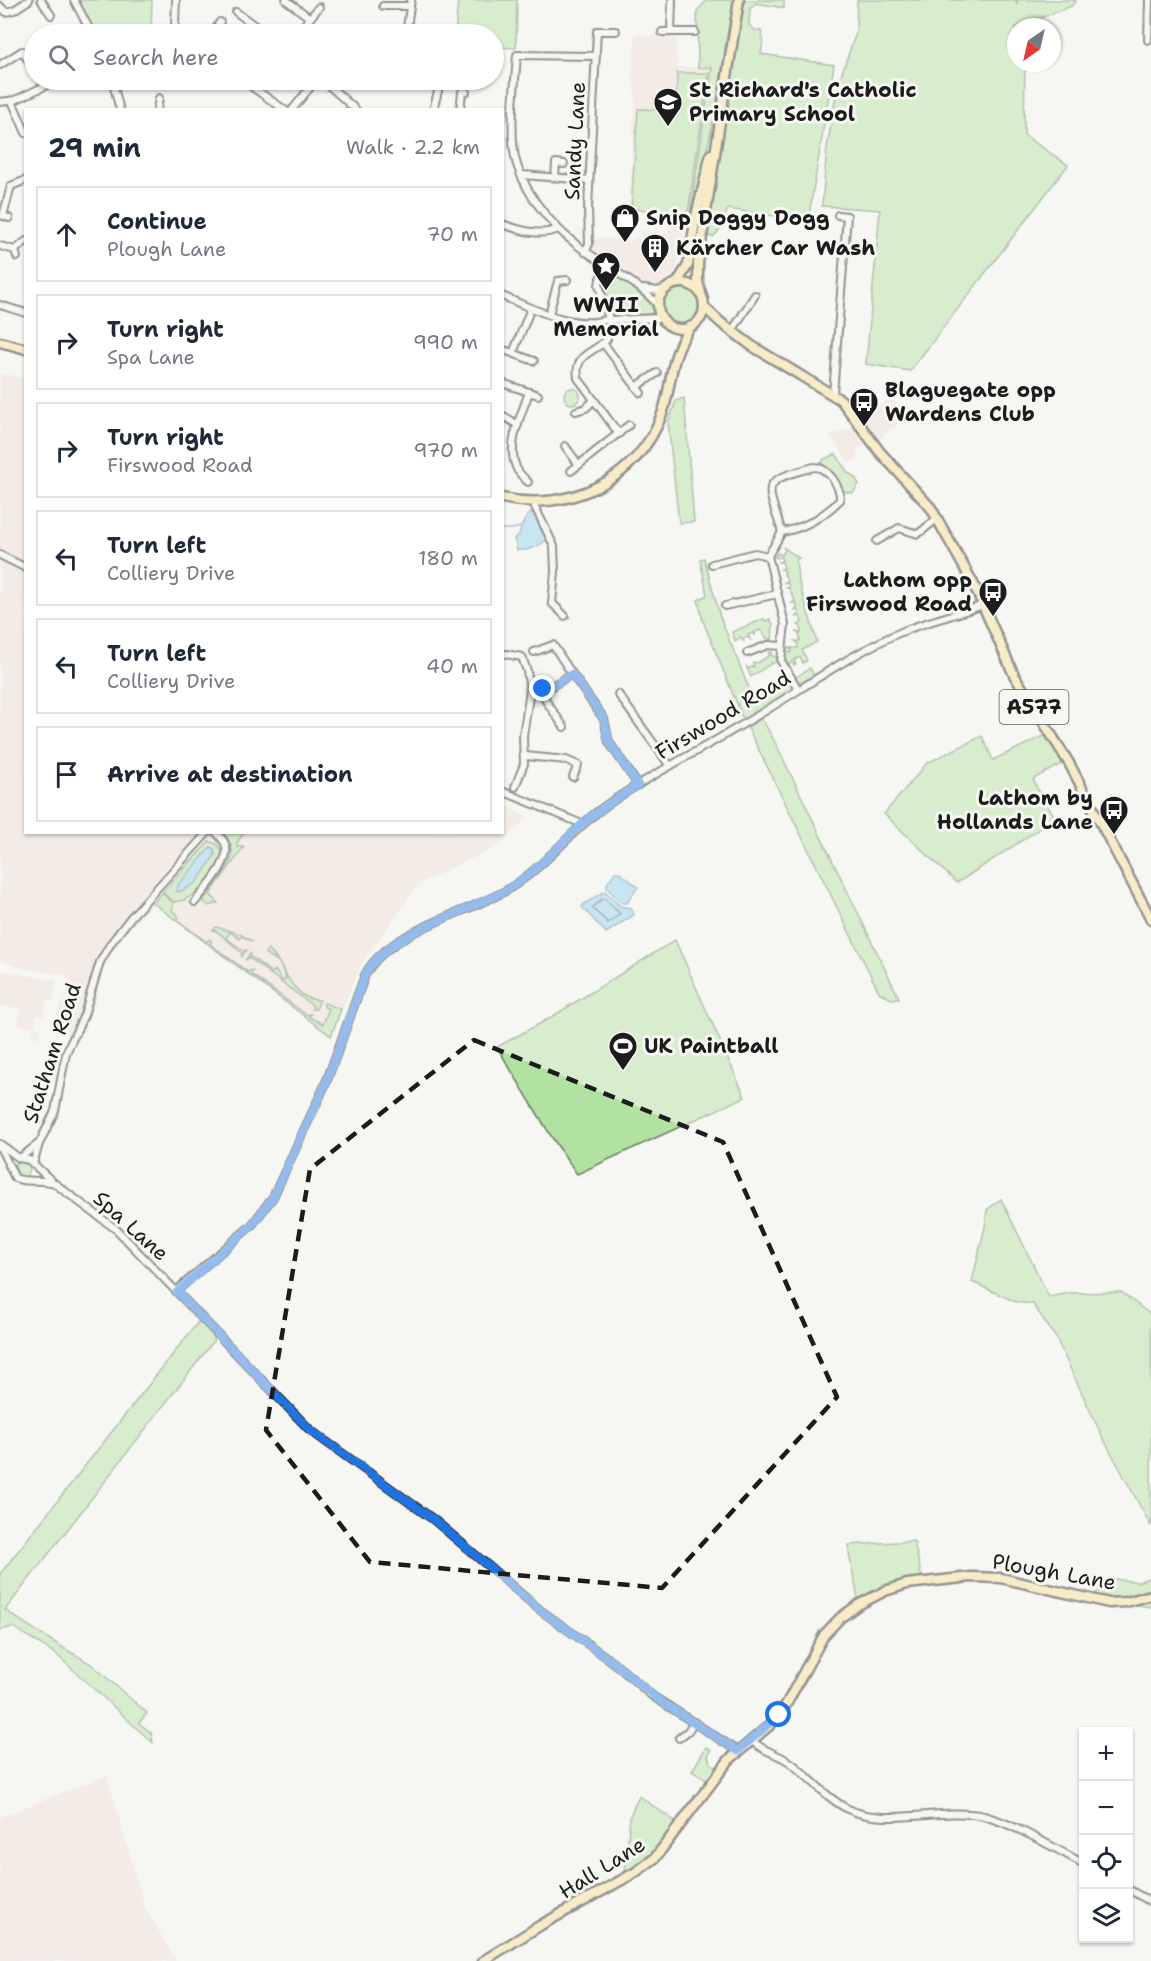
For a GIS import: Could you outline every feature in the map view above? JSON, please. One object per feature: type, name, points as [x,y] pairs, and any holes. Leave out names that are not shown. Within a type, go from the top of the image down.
[{"type":"main road","points":[[504,498],[530,502],[570,498],[602,485],[622,471],[645,447],[658,426],[679,349],[690,327],[699,320],[704,307],[697,273],[739,0]]},
{"type":"main road","points":[[677,283],[688,266],[696,216],[720,121]]},
{"type":"main road","points":[[691,248],[701,241]]},
{"type":"main road","points":[[679,349],[673,328],[661,318],[659,298],[666,288],[677,283],[690,284],[701,293]]},
{"type":"main road","name":"A577","points":[[704,307],[752,346],[841,400],[880,452],[922,497],[938,518],[983,605],[1014,675],[1069,763],[1151,919]]},
{"type":"main road","points":[[699,320],[720,322]]},
{"type":"main road","points":[[673,328],[690,327]]},
{"type":"main road","points":[[0,342],[24,349]]},
{"type":"main road","name":"Plough Lane","points":[[738,1751],[782,1712],[817,1645],[833,1625],[858,1605],[896,1587],[936,1579],[987,1577],[1101,1602],[1118,1603],[1151,1595]]},
{"type":"main road","name":"Hall Lane","points":[[483,1961],[650,1862],[668,1843],[725,1765],[738,1751]]},
{"type":"street","points":[[0,6],[6,12],[12,11],[29,0]]},
{"type":"street","points":[[41,0],[51,15]]},
{"type":"street","points":[[74,0],[87,24]]},
{"type":"street","points":[[176,0],[176,24]]},
{"type":"street","points":[[286,0],[310,18]]},
{"type":"street","points":[[671,32],[672,0]]},
{"type":"street","points":[[1148,40],[1149,0]]},
{"type":"street","points":[[383,6],[411,3],[408,24]]},
{"type":"street","points":[[305,24],[319,8]]},
{"type":"street","points":[[236,12],[252,24]]},
{"type":"street","name":"Sandy Lane","points":[[585,252],[588,244],[597,31],[616,31]]},
{"type":"street","points":[[662,32],[695,32]]},
{"type":"street","points":[[0,65],[22,51],[24,54]]},
{"type":"street","points":[[596,56],[517,55],[514,140],[517,164],[537,204],[558,229],[585,252],[641,288],[658,305]]},
{"type":"street","points":[[0,102],[12,101],[31,90]]},
{"type":"street","points":[[115,90],[119,108]]},
{"type":"street","points":[[258,90],[283,108]]},
{"type":"street","points":[[294,108],[308,90]]},
{"type":"street","points":[[334,90],[354,108]]},
{"type":"street","points":[[434,108],[438,90]]},
{"type":"street","points":[[460,108],[462,92],[466,92]]},
{"type":"street","points":[[157,108],[159,98]]},
{"type":"street","points":[[12,101],[24,128]]},
{"type":"street","points":[[270,108],[274,101]]},
{"type":"street","points":[[555,177],[556,163],[564,164]]},
{"type":"street","points":[[522,175],[589,180]]},
{"type":"street","points":[[9,218],[3,216],[11,186],[24,181]]},
{"type":"street","points":[[833,394],[847,216],[838,215]]},
{"type":"street","points":[[504,225],[532,232],[558,229]]},
{"type":"street","points":[[15,250],[24,243]]},
{"type":"street","points":[[0,246],[15,250]]},
{"type":"street","points":[[15,250],[17,257]]},
{"type":"street","points":[[608,267],[599,285],[609,319],[608,336],[603,343],[581,357],[577,370],[578,378],[593,401],[619,434]]},
{"type":"street","points":[[549,314],[558,281],[567,280]]},
{"type":"street","points":[[641,288],[653,292],[666,288]]},
{"type":"street","points":[[732,331],[755,294]]},
{"type":"street","points":[[504,298],[573,320],[595,322],[609,319],[661,318]]},
{"type":"street","points":[[0,305],[24,312]]},
{"type":"street","points":[[513,353],[531,308]]},
{"type":"street","points":[[603,343],[639,390],[657,373]]},
{"type":"street","points":[[504,350],[534,361]]},
{"type":"street","points":[[504,384],[538,395]]},
{"type":"street","points":[[528,482],[516,469],[512,452],[529,392]]},
{"type":"street","points":[[575,411],[586,408],[593,401]]},
{"type":"street","points":[[504,417],[518,425]]},
{"type":"street","points":[[571,471],[629,425]]},
{"type":"street","points":[[565,446],[579,465]]},
{"type":"street","points":[[782,532],[770,498],[770,489],[774,481],[814,467],[826,470],[841,492],[840,500],[828,513],[792,530],[782,532],[768,556],[784,624],[781,661],[798,689]]},
{"type":"street","points":[[536,507],[554,546],[555,572],[552,603],[565,616]]},
{"type":"street","points":[[877,541],[899,528],[918,534],[938,518]]},
{"type":"street","points":[[712,564],[755,553],[768,556]]},
{"type":"street","points":[[0,555],[24,567]]},
{"type":"street","points":[[725,606],[777,594]]},
{"type":"street","name":"Firswood Road","points":[[177,1292],[252,1225],[273,1197],[326,1083],[365,975],[381,953],[419,930],[512,886],[529,874],[582,824],[611,802],[857,654],[901,632],[983,605]]},
{"type":"street","points":[[534,652],[553,645],[604,719],[609,742],[638,785]]},
{"type":"street","points":[[747,653],[768,645],[782,646]]},
{"type":"street","points":[[504,655],[522,657],[530,690],[524,736],[525,756],[515,787]]},
{"type":"street","points":[[530,690],[543,689],[572,674]]},
{"type":"street","points":[[763,695],[791,677]]},
{"type":"street","points":[[543,689],[546,701],[564,727]]},
{"type":"street","points":[[618,694],[670,766]]},
{"type":"street","points":[[525,756],[566,760],[578,765],[573,777]]},
{"type":"street","points":[[504,792],[582,824]]},
{"type":"street","name":"Statham Road","points":[[33,1165],[39,1144],[55,1111],[66,1053],[84,1014],[100,962],[131,917],[206,834]]},
{"type":"street","points":[[195,902],[223,865],[227,854],[225,844],[218,834]]},
{"type":"street","name":"Statham Road","points":[[19,1158],[39,1144]]},
{"type":"street","points":[[0,1145],[19,1158],[29,1160],[33,1165],[32,1176],[26,1180]]},
{"type":"street","points":[[0,1145],[15,1178],[54,1183]]},
{"type":"street","points":[[11,1171],[12,1165],[19,1158]]},
{"type":"street","name":"Spa Lane","points":[[33,1165],[117,1230],[310,1430],[441,1526],[540,1610],[613,1662],[660,1701],[738,1751]]},
{"type":"street","points":[[679,1738],[694,1722]]},
{"type":"street","points":[[752,1740],[760,1748],[790,1762],[835,1801],[855,1812],[872,1816],[953,1813],[982,1816],[1008,1826],[1079,1862]]},
{"type":"street","points":[[1133,1892],[1151,1902]]},
{"type":"highlighted area","points":[[474,1040],[723,1142],[837,1397],[662,1588],[370,1562],[266,1430],[310,1169]]},
{"type":"shaded area","name":"St Richard's Catholic Primary School","points":[[635,35],[676,36],[678,67],[712,67],[690,212],[686,214],[629,210],[635,95],[632,77]]},
{"type":"shaded area","points":[[672,222],[685,225],[676,271],[662,285],[643,284],[593,249],[593,237],[632,240],[639,237],[641,230],[667,233]]},
{"type":"shaded area","points":[[0,373],[24,378],[24,834],[504,834],[504,805],[528,818],[498,846],[420,883],[361,964],[331,1036],[153,904],[113,950],[103,970],[94,1005],[79,1040],[68,1035],[64,1027],[53,1025],[59,1007],[71,990],[69,978],[64,975],[20,968],[0,960]]},
{"type":"shaded area","points":[[892,397],[908,416],[871,446],[864,446],[857,452],[858,458],[850,463],[829,435],[855,427],[850,419],[871,411]]},
{"type":"shaded area","points":[[0,971],[57,980],[53,1001],[46,1000],[44,1016],[36,1016],[34,1026],[42,1029],[40,1037],[32,1036],[34,1027],[18,1024],[20,1009],[0,1006]]},
{"type":"shaded area","points":[[107,1775],[145,1907],[176,1961],[0,1961],[0,1817]]},
{"type":"green space","points":[[79,0],[152,0],[151,24],[91,24]]},
{"type":"green space","points":[[458,0],[517,0],[516,48],[504,47],[504,24],[456,24]]},
{"type":"green space","points":[[707,0],[734,0],[717,102],[694,212],[690,218],[685,219],[686,214],[690,212],[712,67],[698,68],[697,11]]},
{"type":"green space","points":[[744,0],[784,0],[784,8],[756,3],[750,9],[749,25],[761,31],[763,40],[761,54],[834,65],[808,221],[728,209],[718,232],[713,237],[709,236],[706,230],[725,103],[731,92],[730,76]]},
{"type":"green space","points":[[857,0],[1016,0],[1017,5],[1017,0],[1076,0],[1072,6],[1040,18],[1007,18],[1007,72],[1025,72],[1024,135],[1068,165],[910,371],[866,364],[880,210],[822,206],[827,148],[838,84],[856,33]]},
{"type":"green space","name":"St Richard's Catholic Primary School","points":[[677,73],[709,73],[688,212],[631,209],[638,109],[676,110]]},
{"type":"green space","points":[[611,274],[646,298],[654,309],[651,314],[616,316],[613,313],[607,304],[603,287],[604,278]]},
{"type":"green space","points":[[682,289],[695,295],[701,308],[695,321],[682,327],[669,321],[663,308],[669,295]]},
{"type":"green space","points":[[572,388],[580,396],[572,404],[564,396]]},
{"type":"green space","points":[[684,398],[694,522],[679,523],[668,423],[676,401]]},
{"type":"green space","points":[[836,454],[848,473],[854,476],[859,484],[853,493],[842,491],[826,467],[821,464],[824,459]]},
{"type":"green space","points":[[783,547],[799,558],[796,560],[798,579],[817,642],[802,650],[807,661],[803,663],[800,657],[794,660],[796,664],[792,662],[789,664],[794,675],[786,662],[785,651],[791,653],[792,650],[786,648],[798,648],[798,643],[795,641],[800,641],[800,635],[796,632],[801,633],[801,626],[798,625],[802,622],[800,616],[795,617],[799,614],[797,609],[794,610],[797,608],[796,603],[792,603],[795,601],[789,588],[786,588],[789,587],[787,582],[783,583],[787,581],[783,575],[784,570],[781,569],[784,568],[782,562],[777,562],[782,561],[781,557],[776,558],[775,556],[778,553],[782,555],[785,550]]},
{"type":"green space","points":[[704,558],[720,617],[752,696],[758,693],[762,700],[789,681],[792,687],[791,690],[744,721],[703,621],[698,600],[707,595],[700,559]]},
{"type":"green space","points":[[764,619],[765,621],[770,619],[773,624],[772,640],[766,638],[761,630],[755,632],[755,636],[754,633],[748,635],[750,639],[747,637],[743,639],[744,642],[741,637],[735,641],[732,632]]},
{"type":"green space","points":[[768,652],[778,657],[782,669],[777,662],[772,663],[751,677],[746,666],[748,669],[754,666],[753,663],[770,655]]},
{"type":"green space","points":[[810,668],[814,676],[803,683],[795,678]]},
{"type":"green space","points":[[761,717],[899,998],[891,999],[879,992],[747,726]]},
{"type":"green space","points":[[1046,735],[1064,763],[1033,779],[1042,798],[1056,818],[957,883],[884,814],[927,763],[982,736],[993,760]]},
{"type":"green space","points":[[225,834],[243,834],[236,844],[237,847],[244,847],[210,894],[218,903],[209,906],[204,899],[232,857],[229,840]]},
{"type":"green space","points":[[209,841],[217,844],[222,851],[214,873],[197,892],[184,900],[174,902],[165,895],[164,891]],"holes":[[[211,847],[215,855],[196,883],[177,891],[178,885]]]},
{"type":"green space","points":[[163,892],[174,903],[172,910],[179,917],[177,920],[207,942],[209,939],[212,941],[210,944],[248,972],[253,971],[251,974],[307,1015],[311,1014],[309,1017],[323,1024],[329,1009],[324,1007],[324,1003],[341,1009],[331,1036],[153,903]]},
{"type":"green space","points":[[216,927],[240,934],[253,942],[242,936],[240,939],[230,932],[226,938],[244,951],[247,950],[241,957],[242,953],[220,933],[213,930]]},
{"type":"green space","name":"UK Paintball","points":[[675,940],[745,1097],[577,1174],[497,1047],[550,1018]]},
{"type":"green space","points":[[268,949],[274,955],[278,961],[265,953]]},
{"type":"green space","points":[[251,953],[250,956],[272,973],[275,970],[282,981],[286,979],[280,964],[295,988],[310,999],[320,1000],[316,1009],[312,1009],[313,1006],[249,958],[245,960]]},
{"type":"green space","points":[[22,1161],[28,1163],[30,1169],[28,1175],[22,1177],[16,1175],[14,1169],[16,1163]]},
{"type":"green space","points":[[1001,1199],[1049,1297],[1070,1293],[1121,1292],[1151,1315],[1151,1526],[1102,1436],[1056,1338],[1033,1304],[1016,1302],[972,1282],[987,1210]]},
{"type":"green space","points":[[199,1321],[214,1336],[213,1342],[5,1610],[91,1664],[147,1713],[139,1723],[151,1733],[153,1743],[56,1654],[13,1627],[0,1630],[0,1574]]},
{"type":"green space","points":[[914,1541],[922,1579],[859,1603],[849,1545]]},
{"type":"green space","points":[[1151,1577],[1151,1607],[1093,1599],[1095,1594],[1115,1579],[1138,1582]]},
{"type":"green space","points":[[706,1747],[711,1750],[708,1755],[710,1763],[719,1769],[709,1782],[692,1771]]},
{"type":"green space","points":[[639,1796],[679,1824],[651,1857],[625,1873],[630,1816]]},
{"type":"water","points":[[533,511],[547,540],[533,548],[517,550],[514,538],[519,535],[524,522]]},
{"type":"water","points":[[211,847],[215,855],[196,883],[177,891],[178,885]]},
{"type":"water","points":[[615,872],[619,872],[638,887],[627,903],[622,903],[607,888]]},
{"type":"water","points":[[605,891],[620,906],[631,908],[634,915],[606,933],[582,907]]},
{"type":"waterway","points":[[504,529],[520,527]]},
{"type":"place","name":"St Richard's Catholic Primary School","points":[[668,128]]},
{"type":"place","name":"Snip Doggy Dogg","points":[[625,244]]},
{"type":"place","name":"Kärcher Car Wash","points":[[655,274]]},
{"type":"place","name":"WWII Memorial","points":[[606,292]]},
{"type":"place","name":"Blaguegate opp Wardens Club","points":[[864,428]]},
{"type":"place","name":"Lathom opp Firswood Road","points":[[993,618]]},
{"type":"place","name":"Lathom by Hollands Lane","points":[[1114,836]]},
{"type":"place","name":"UK Paintball","points":[[623,1072]]},
{"type":"route","points":[[543,689],[547,689],[572,674],[604,719],[609,742],[638,785],[582,824],[517,883],[491,898],[419,930],[381,953],[373,961],[365,975],[326,1083],[282,1182],[252,1225],[177,1292],[310,1430],[434,1520],[540,1610],[613,1662],[660,1701],[738,1751],[779,1715]]}]
